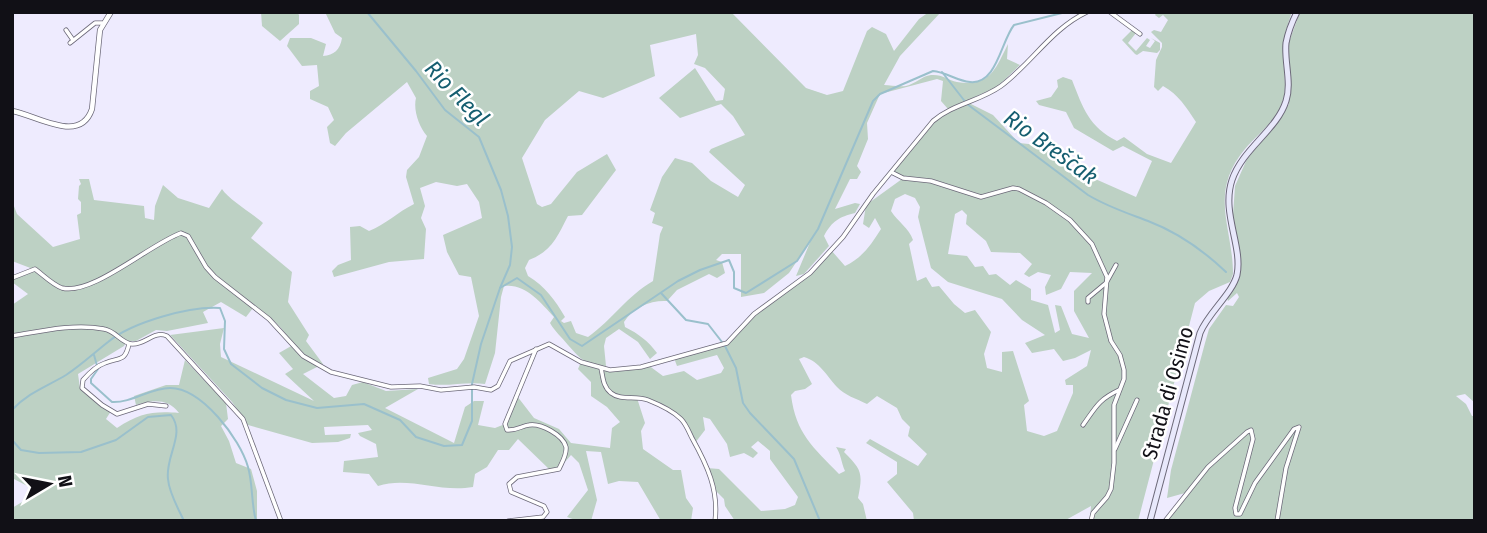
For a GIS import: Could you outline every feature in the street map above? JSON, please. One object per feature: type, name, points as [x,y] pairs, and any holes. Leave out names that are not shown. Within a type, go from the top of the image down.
[{"type":"main road","name":"Strada di Osimo","points":[[1150,521],[1200,333],[1207,318],[1234,282],[1237,269],[1228,202],[1230,189],[1247,152],[1286,103],[1286,42],[1297,12]]},
{"type":"street","points":[[12,111],[67,127],[84,123],[92,109],[102,23],[111,12]]},
{"type":"street","points":[[12,278],[35,269],[63,288],[92,285],[166,239],[181,233],[188,236],[215,277],[269,319],[303,356],[331,372],[391,387],[495,389],[510,361],[549,344],[581,362],[601,369],[641,367],[727,343],[754,314],[810,274],[844,237],[873,194],[933,121],[942,113],[993,92],[1003,85],[1053,35],[1087,12]]},
{"type":"street","points":[[1110,12],[1140,34]]},
{"type":"street","points":[[66,30],[71,42],[95,23],[102,23]]},
{"type":"street","points":[[892,173],[903,178],[931,181],[981,197],[1013,188],[1037,199],[1070,220],[1092,244],[1107,277],[1104,314],[1111,341],[1120,355],[1124,370],[1114,405],[1111,488],[1093,513],[1091,521]]},
{"type":"street","points":[[1088,302],[1088,298],[1106,283],[1116,265]]},
{"type":"street","points":[[12,336],[77,327],[106,329],[129,344],[137,344],[157,334],[167,336],[243,419],[281,521]]},
{"type":"street","points":[[129,344],[127,354],[120,359],[93,369],[82,380],[82,388],[117,414],[148,404],[166,406]]},
{"type":"street","points":[[508,521],[543,517],[547,512],[544,506],[511,492],[509,484],[517,477],[559,469],[566,452],[561,439],[545,428],[526,425],[513,431],[507,430],[505,424],[536,349]]},
{"type":"street","points":[[601,369],[605,387],[612,394],[650,400],[682,420],[702,455],[714,485],[717,505],[715,521]]},
{"type":"street","points":[[1083,425],[1096,404],[1119,390]]},
{"type":"street","points":[[1114,451],[1138,400]]},
{"type":"street","points":[[1165,521],[1208,467],[1251,430],[1253,440],[1235,512],[1240,514],[1255,483],[1298,427],[1283,480],[1277,521]]},
{"type":"green space","points":[[261,12],[297,12],[299,24],[280,41],[262,26]]},
{"type":"green space","points":[[325,12],[731,12],[806,88],[827,95],[843,91],[867,31],[872,27],[886,34],[894,51],[919,19],[929,12],[941,12],[900,56],[884,85],[906,86],[931,75],[957,82],[977,82],[995,69],[1008,44],[1007,59],[1020,65],[997,87],[948,109],[941,101],[943,81],[937,79],[880,94],[867,123],[868,139],[857,166],[861,172],[857,179],[850,179],[835,209],[860,204],[855,213],[840,218],[830,227],[824,236],[829,246],[804,274],[796,276],[811,240],[789,273],[764,293],[741,297],[741,254],[722,254],[716,260],[722,262],[725,273],[717,278],[709,274],[677,290],[667,301],[643,306],[632,312],[624,322],[625,327],[643,338],[657,353],[650,359],[638,342],[619,329],[606,338],[606,366],[584,360],[554,329],[550,323],[554,317],[538,300],[519,288],[504,286],[495,353],[485,384],[436,385],[429,384],[428,378],[457,369],[464,359],[479,316],[471,277],[459,275],[447,252],[443,235],[482,218],[479,202],[467,184],[457,186],[436,182],[420,188],[425,206],[421,218],[426,229],[424,259],[389,262],[334,277],[332,271],[338,265],[351,260],[350,227],[360,226],[369,231],[414,204],[406,177],[407,170],[419,157],[427,136],[417,118],[416,98],[407,82],[346,133],[335,146],[330,143],[327,127],[334,120],[328,107],[310,99],[310,91],[319,86],[317,65],[302,66],[287,46],[290,38],[311,38],[326,44],[323,56],[327,55],[340,46],[342,38],[335,33]],"holes":[[[696,34],[698,55],[694,64],[705,68],[725,89],[723,100],[716,101],[695,68],[659,98],[680,118],[721,104],[733,116],[745,135],[709,152],[745,185],[738,197],[711,181],[692,163],[675,158],[662,177],[650,210],[655,213],[652,223],[663,227],[653,281],[588,337],[576,333],[571,321],[561,321],[565,317],[557,305],[545,289],[528,276],[525,268],[529,260],[553,242],[568,216],[582,215],[616,170],[607,154],[577,172],[551,204],[542,207],[537,204],[522,158],[545,120],[579,91],[603,98],[655,76],[650,45]]]},
{"type":"green space","points":[[1157,12],[1292,12],[1284,43],[1285,85],[1282,103],[1271,122],[1245,149],[1228,180],[1225,210],[1233,274],[1230,282],[1209,291],[1195,303],[1138,521],[1090,521],[1091,506],[1064,521],[914,521],[913,513],[887,482],[897,474],[897,462],[866,443],[870,439],[918,466],[927,454],[908,436],[910,427],[897,408],[877,396],[867,404],[847,395],[819,366],[804,357],[799,359],[812,384],[791,395],[797,420],[807,439],[839,474],[845,471],[836,447],[846,449],[844,452],[860,472],[858,498],[863,504],[867,521],[735,521],[725,506],[724,499],[715,490],[707,468],[719,469],[761,511],[785,509],[795,505],[798,497],[770,459],[770,451],[758,441],[751,447],[758,453],[753,458],[744,453],[730,457],[727,444],[710,419],[703,417],[705,430],[695,443],[682,420],[650,400],[637,398],[645,423],[641,431],[643,449],[673,470],[681,470],[686,498],[693,508],[691,521],[661,521],[638,482],[619,481],[608,484],[601,452],[586,451],[597,500],[591,521],[578,521],[567,517],[588,490],[579,463],[571,455],[559,469],[551,471],[518,439],[509,450],[498,450],[487,467],[475,474],[473,487],[448,488],[401,483],[378,486],[369,474],[343,472],[344,461],[378,457],[376,444],[358,433],[372,430],[368,425],[324,427],[325,435],[351,434],[350,438],[338,442],[312,443],[248,425],[232,402],[170,335],[224,328],[220,344],[221,357],[314,401],[285,374],[293,369],[279,353],[293,345],[279,326],[248,302],[253,308],[246,317],[221,302],[203,312],[208,323],[167,331],[156,330],[136,341],[127,341],[124,346],[78,374],[80,388],[99,405],[111,411],[106,419],[117,428],[147,414],[179,413],[165,403],[148,402],[136,405],[134,396],[166,385],[179,385],[185,360],[226,403],[228,419],[221,426],[236,463],[251,469],[257,491],[257,521],[12,521],[12,508],[39,492],[12,478],[12,305],[28,294],[12,282],[12,278],[33,269],[12,261],[12,201],[17,214],[53,247],[80,239],[77,215],[81,213],[81,202],[78,199],[81,184],[79,179],[89,179],[94,200],[144,206],[145,218],[154,220],[155,206],[163,185],[178,198],[209,208],[222,189],[263,223],[251,238],[292,272],[288,302],[309,335],[306,341],[323,364],[303,374],[334,398],[346,396],[352,385],[363,382],[386,391],[418,389],[385,408],[454,443],[465,407],[474,401],[484,401],[478,425],[495,428],[505,424],[517,396],[534,418],[559,429],[571,443],[610,448],[612,428],[620,422],[607,407],[591,396],[591,382],[578,369],[581,362],[610,370],[648,365],[663,376],[684,371],[697,380],[721,373],[724,368],[717,355],[677,366],[674,358],[727,343],[754,314],[810,273],[831,250],[845,266],[861,255],[881,229],[875,218],[869,228],[863,224],[866,205],[902,179],[892,173],[942,113],[969,103],[993,115],[1019,143],[1044,147],[1056,154],[1071,174],[1084,174],[1136,197],[1152,161],[1123,146],[1113,151],[1074,128],[1066,112],[1039,105],[1036,101],[1051,97],[1058,87],[1057,80],[1063,77],[1072,80],[1093,123],[1107,136],[1117,141],[1124,137],[1147,154],[1171,163],[1196,122],[1174,93],[1163,86],[1158,91],[1154,87],[1156,60],[1162,43],[1151,32],[1161,32],[1168,20],[1163,15],[1159,18],[1155,15]],"holes":[[[905,194],[915,198],[920,207],[918,217],[931,268],[948,282],[1002,299],[1022,320],[1045,335],[1025,343],[1032,353],[1054,349],[1063,361],[1091,350],[1087,366],[1065,380],[1066,385],[1073,385],[1073,393],[1057,431],[1044,436],[1027,431],[1024,405],[1029,401],[1013,351],[1002,352],[1002,372],[987,368],[984,354],[991,332],[975,310],[965,313],[939,286],[932,287],[926,277],[917,281],[909,244],[913,240],[891,211],[895,199]],[[962,210],[967,215],[966,224],[986,241],[991,252],[1020,253],[1032,264],[1024,274],[1029,277],[1038,272],[1051,275],[1045,287],[1046,295],[1061,289],[1070,272],[1092,273],[1074,291],[1074,311],[1089,338],[1072,334],[1061,306],[1055,305],[1060,330],[1055,333],[1048,305],[1031,300],[1031,289],[1016,280],[1010,285],[996,274],[989,275],[983,266],[975,267],[967,256],[948,254],[955,214]]]},
{"type":"green space","points":[[1300,12],[1475,12],[1475,403],[1465,394],[1456,396],[1466,404],[1472,416],[1475,416],[1475,521],[1167,521],[1185,493],[1167,498],[1171,470],[1209,329],[1226,305],[1233,306],[1239,297],[1237,293],[1228,301],[1227,298],[1240,273],[1233,215],[1235,186],[1247,159],[1289,104],[1289,42]]},
{"type":"green space","points":[[1132,30],[1136,33],[1128,43],[1136,51],[1147,38],[1150,40],[1146,46],[1150,48],[1155,41],[1151,38],[1160,43],[1160,50],[1157,53],[1143,51],[1135,54],[1122,40]]},
{"type":"waterway","name":"Rio Flegl","points":[[367,12],[445,110],[479,137],[501,190],[508,216],[512,247],[510,265],[500,288]]},
{"type":"waterway","points":[[12,410],[131,328],[178,313],[220,308],[225,321],[224,349],[231,364],[262,388],[286,400],[317,408],[364,404],[400,420],[416,437],[444,446],[462,445],[472,421],[472,384],[481,344],[500,288],[517,278],[541,295],[570,339],[582,346],[678,281],[729,260],[734,272],[734,288],[746,293],[797,261],[818,229],[873,101],[880,94],[933,71],[965,81],[979,81],[992,70],[1014,25],[1066,12]]},
{"type":"waterway","name":"Rio Breščak","points":[[942,72],[967,104],[1088,195],[1180,236],[1226,272]]},
{"type":"waterway","points":[[661,293],[686,320],[708,324],[722,342]]},
{"type":"waterway","points":[[725,346],[736,368],[743,403],[794,459],[820,521]]},
{"type":"waterway","points":[[94,355],[98,369],[91,383],[112,402],[170,388],[195,396],[218,417],[244,456],[251,480],[256,521]]},
{"type":"waterway","points":[[12,440],[21,450],[39,453],[81,452],[116,440],[148,417],[171,415],[175,422],[176,438],[169,462],[168,479],[184,521]]}]
